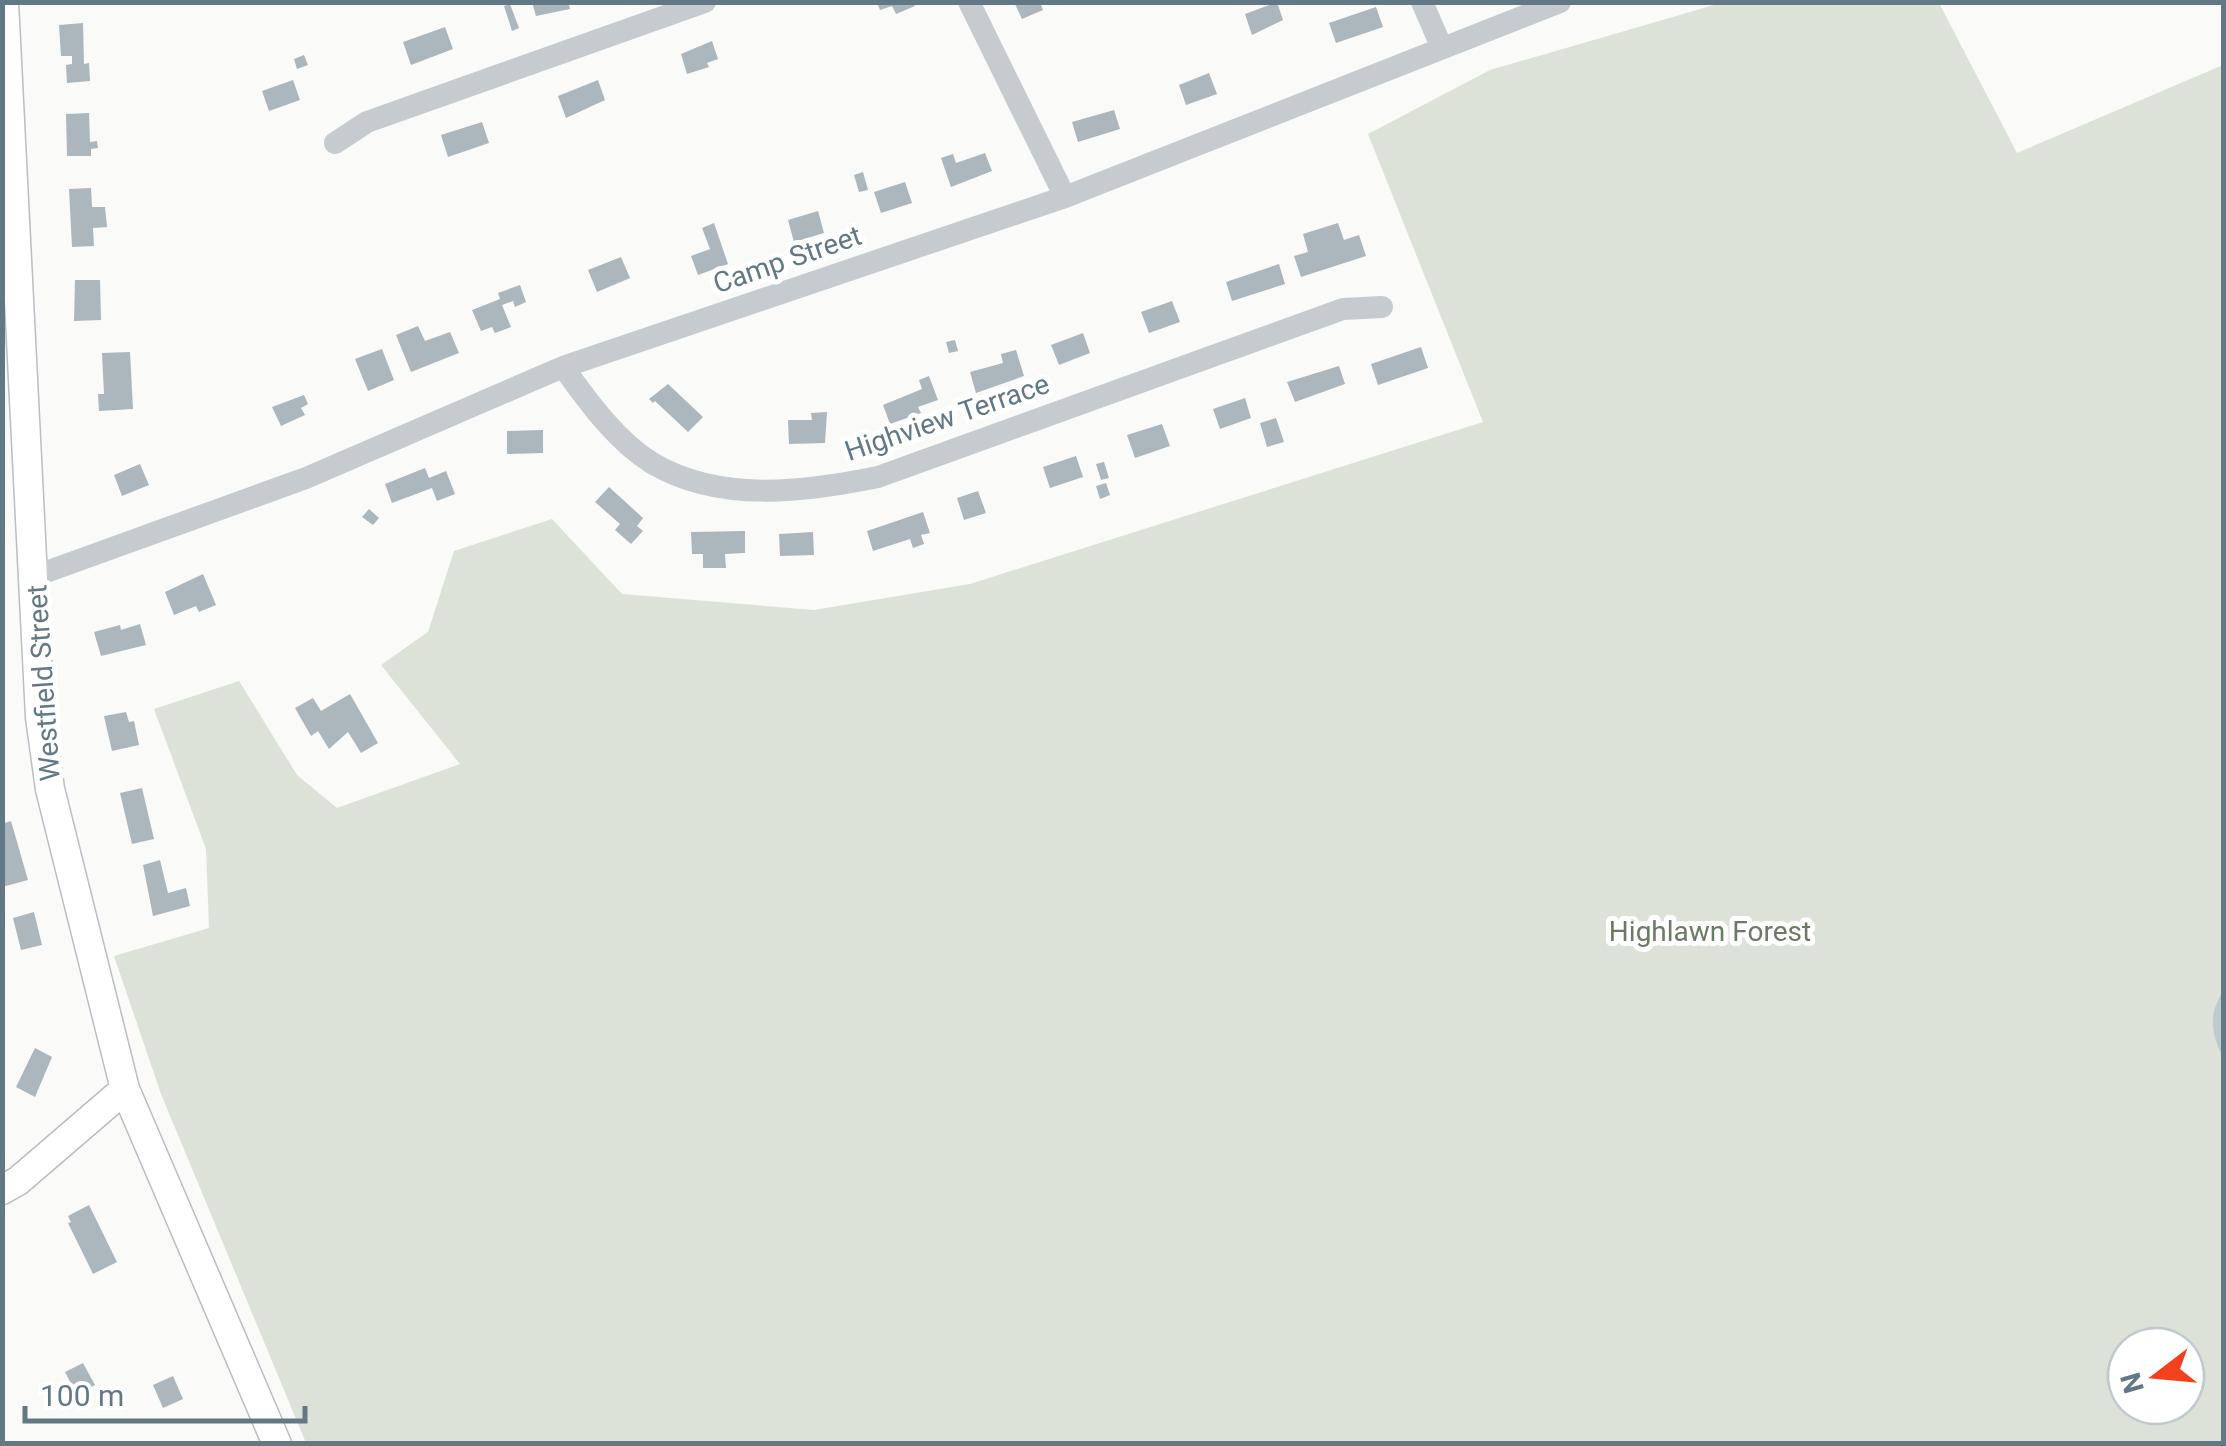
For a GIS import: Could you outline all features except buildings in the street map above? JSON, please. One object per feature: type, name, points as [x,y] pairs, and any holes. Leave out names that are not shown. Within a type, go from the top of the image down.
[{"type":"main road","name":"Westfield Street","points":[[4,2],[36,576],[40,716],[50,789],[125,1089],[277,1444]]},
{"type":"main road","points":[[2,1190],[18,1181],[125,1089]]},
{"type":"street","points":[[334,143],[367,122],[704,2]]},
{"type":"street","points":[[969,2],[1065,197]]},
{"type":"street","points":[[1422,2],[1442,48]]},
{"type":"street","name":"Camp Street","points":[[36,576],[306,478],[564,367],[1065,197],[1560,2]]},
{"type":"street","name":"Highview Terrace","points":[[564,367],[586,398],[649,461],[690,482],[735,489],[818,489],[878,476],[1344,309],[1382,307]]},
{"type":"green space","name":"Highlawn Forest","points":[[1721,3],[1939,3],[2017,153],[2223,65],[2223,1443],[306,1443],[161,1094],[114,956],[209,928],[206,849],[154,709],[239,681],[297,775],[337,808],[460,764],[381,665],[428,632],[454,551],[552,519],[622,594],[814,610],[970,584],[1483,422],[1368,134],[1490,70]]},
{"type":"shaded area","points":[[2223,991],[2223,1058],[2213,1024]]}]
